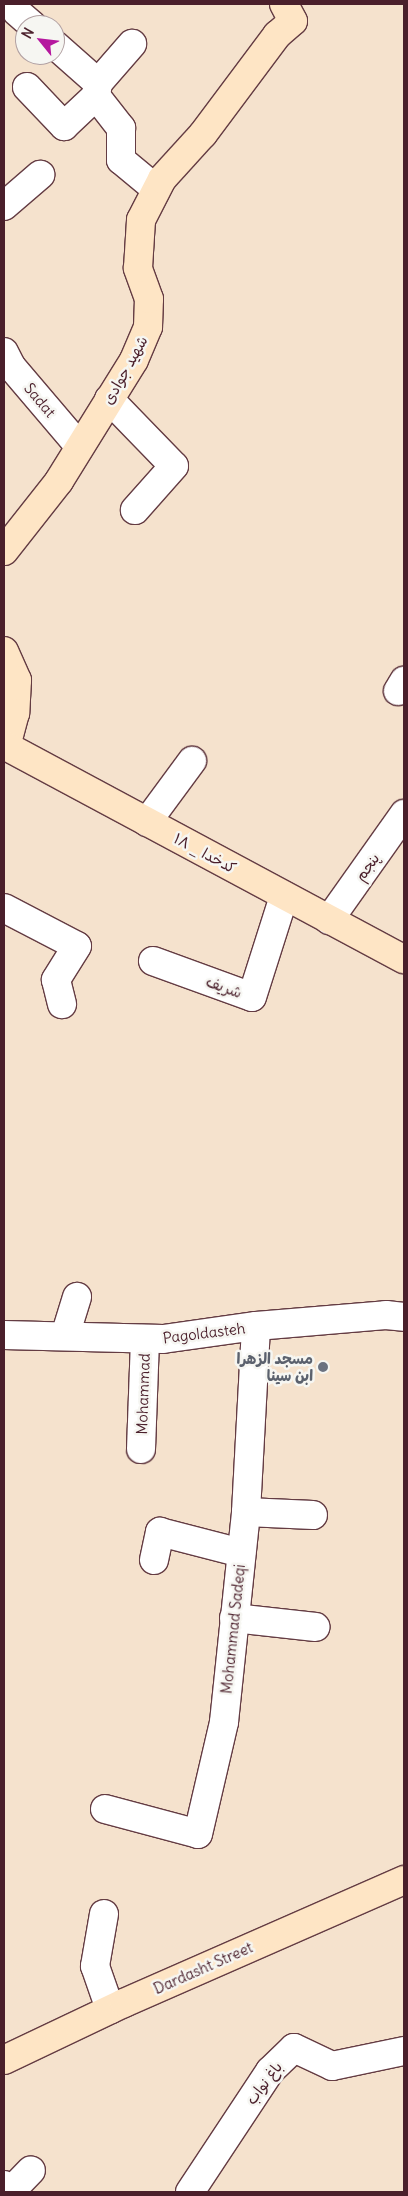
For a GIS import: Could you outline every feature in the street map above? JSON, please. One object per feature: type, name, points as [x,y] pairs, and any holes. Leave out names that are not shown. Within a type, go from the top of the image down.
[{"type":"street","name":"شهید جوادی","points":[[4,550],[59,481],[134,360],[148,327],[149,299],[138,268],[141,220],[156,189],[277,35],[293,10]]},
{"type":"street","points":[[27,87],[64,126],[97,90],[132,44]]},
{"type":"street","points":[[65,56],[97,90],[121,128],[121,160],[156,189]]},
{"type":"street","points":[[4,206],[40,175]]},
{"type":"street","name":"Sadat","points":[[6,363],[80,447]]},
{"type":"street","points":[[109,399],[174,466],[136,510]]},
{"type":"street","points":[[4,651],[17,680],[15,713],[5,748]]},
{"type":"street","name":"۱۸ _ کدخدا","points":[[5,748],[404,959]]},
{"type":"street","points":[[147,822],[192,761]]},
{"type":"street","name":"پنجم","points":[[329,920],[404,814]]},
{"type":"street","name":"شریف","points":[[152,961],[252,997],[284,896]]},
{"type":"street","points":[[4,908],[77,946],[56,980],[62,1004]]},
{"type":"street","points":[[65,1336],[77,1297]]},
{"type":"street","name":"Pagoldasteh","points":[[4,1335],[144,1339],[256,1326],[386,1315],[404,1317]]},
{"type":"street","name":"Mohammad Sadeqi","points":[[105,1809],[198,1834],[224,1722],[246,1512],[256,1326]]},
{"type":"street","name":"Mohammad","points":[[141,1450],[144,1339]]},
{"type":"street","points":[[246,1512],[313,1515]]},
{"type":"street","points":[[154,1560],[160,1532],[241,1552]]},
{"type":"street","points":[[234,1618],[316,1627]]},
{"type":"street","name":"Dardasht Street","points":[[4,2060],[110,2010],[404,1880]]},
{"type":"street","points":[[104,1914],[95,1966],[110,2010]]},
{"type":"street","name":"باغ نواب","points":[[190,2192],[270,2071],[294,2048],[332,2066],[404,2050]]},
{"type":"street","points":[[4,2185],[10,2192],[31,2170]]},
{"type":"place","name":"مسجد الزهرا ابن سینا","points":[[323,1367]]}]
